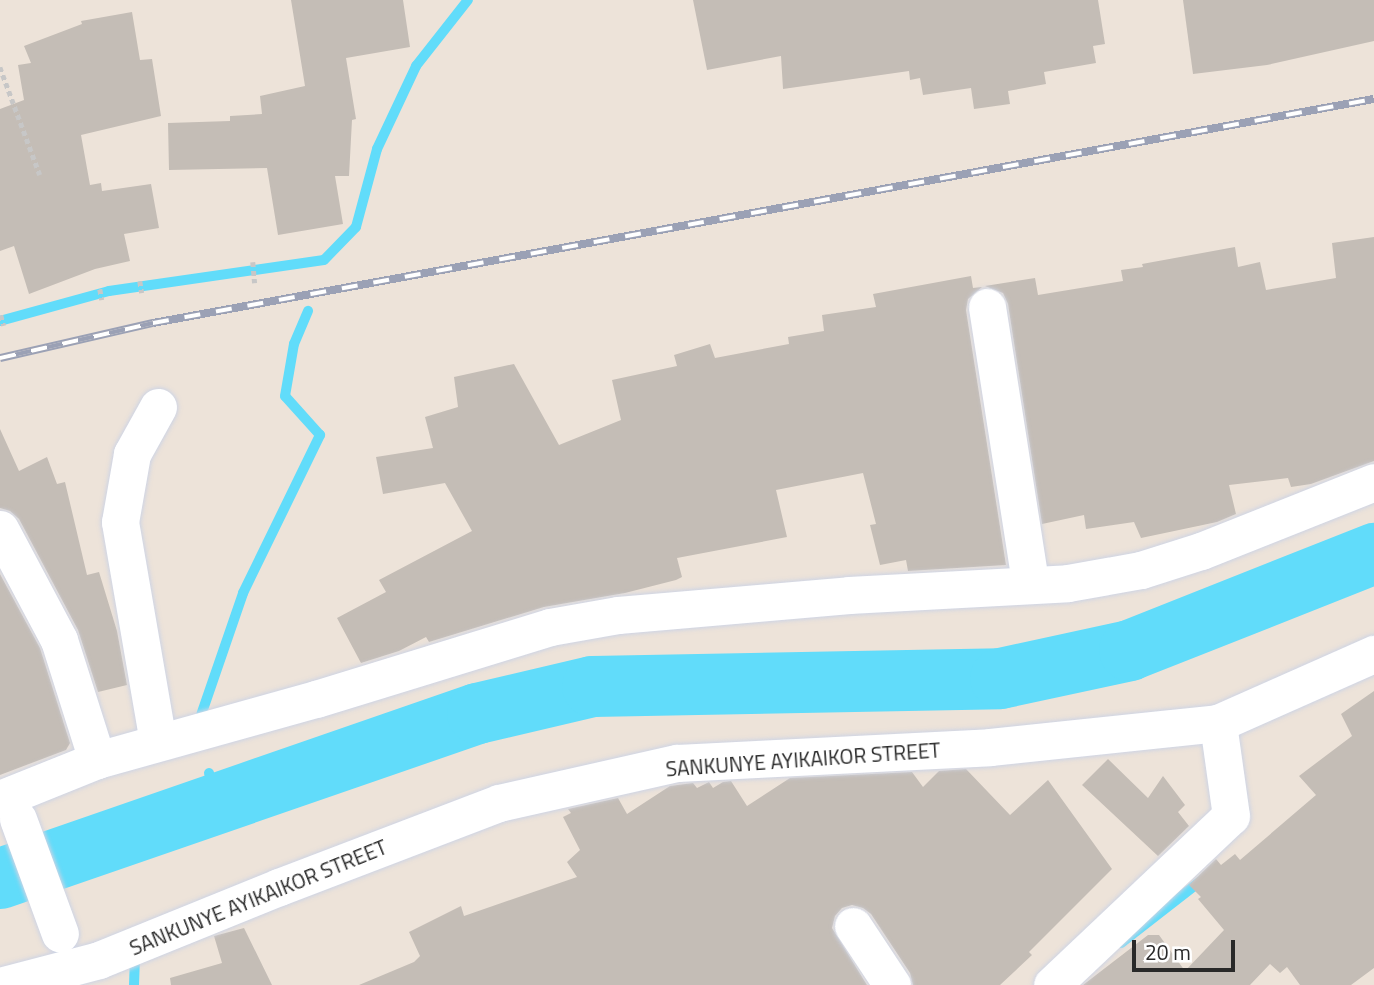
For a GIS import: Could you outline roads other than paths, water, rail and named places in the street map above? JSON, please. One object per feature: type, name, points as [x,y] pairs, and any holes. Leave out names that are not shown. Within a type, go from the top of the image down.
[{"type":"street","points":[[987,307],[1030,583]]},
{"type":"street","points":[[158,407],[132,454],[120,522],[158,742]]},
{"type":"street","points":[[60,934],[9,809],[97,760],[316,699],[550,627],[618,615],[1030,583],[1068,583],[1141,570],[1201,551],[1374,482]]},
{"type":"street","points":[[0,529],[59,640],[97,760]]},
{"type":"street","name":"SANKUNYE AYIKAIKOR STREET","points":[[4,985],[99,973],[279,887],[499,803],[677,763],[990,747],[1219,723],[1374,654]]},
{"type":"street","points":[[1052,985],[1231,816],[1219,723]]},
{"type":"street","points":[[853,926],[892,985]]},
{"type":"waterway","points":[[0,321],[109,291],[324,260],[356,227],[377,149],[416,66],[468,0]]},
{"type":"waterway","points":[[198,724],[243,593],[320,435],[285,396],[294,344],[308,311]]},
{"type":"waterway","points":[[0,878],[477,713],[592,686],[1000,678],[1129,650],[1374,553]]},
{"type":"waterway","points":[[209,773],[217,805]]},
{"type":"waterway","points":[[1121,943],[1202,880]]},
{"type":"waterway","points":[[134,985],[135,960]]},
{"type":"railway","points":[[0,358],[153,323],[1374,99]]}]
